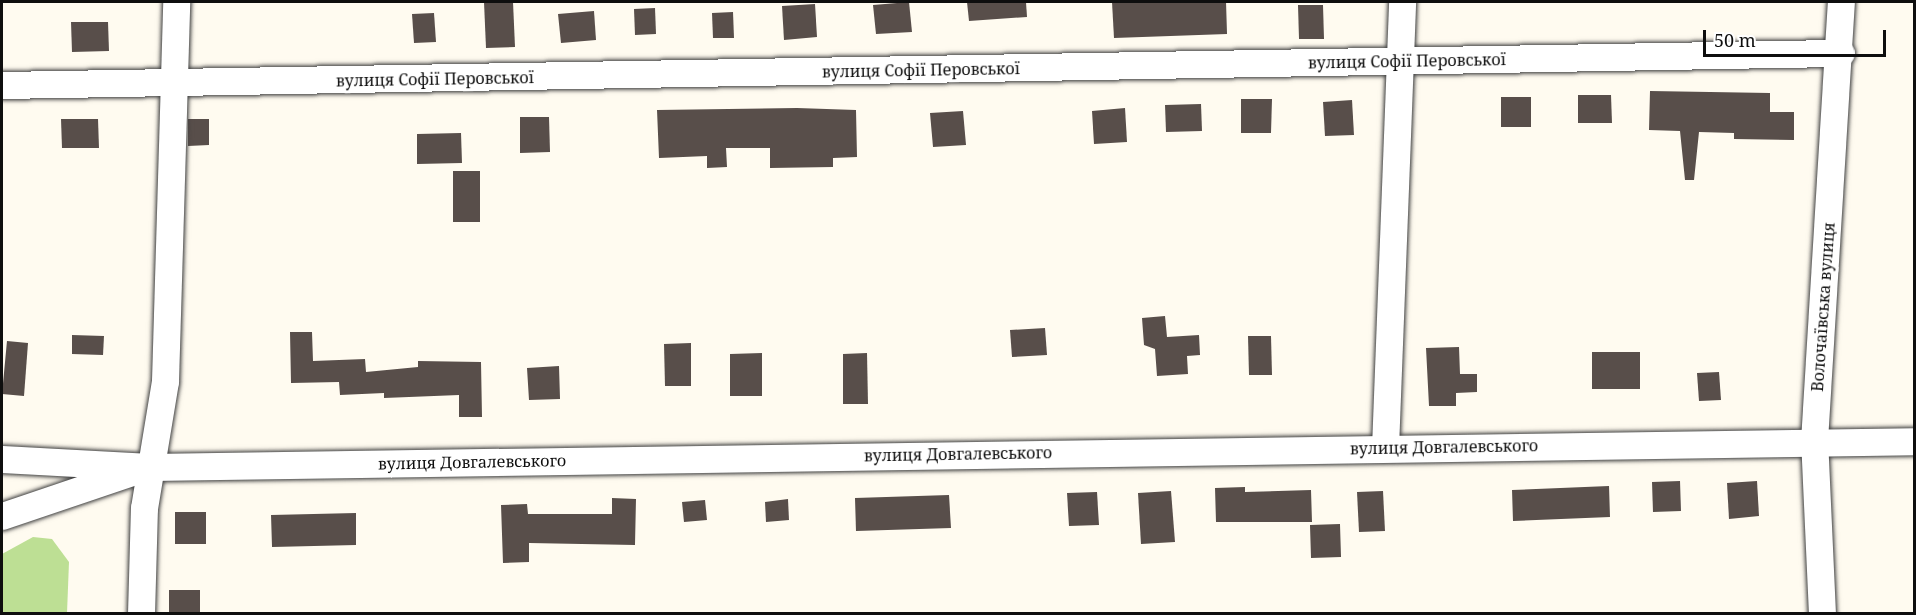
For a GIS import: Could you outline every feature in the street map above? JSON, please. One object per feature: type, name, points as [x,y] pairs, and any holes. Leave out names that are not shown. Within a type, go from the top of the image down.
[{"type":"street","points":[[141,614],[141,558],[150,467],[165,381],[176,2]]},
{"type":"street","points":[[1385,448],[1402,61],[1402,2]]},
{"type":"street","name":"Волочаївська вулиця","points":[[1822,614],[1814,441],[1840,53],[1841,2]]},
{"type":"street","name":"вулиця Софії Перовської","points":[[2,85],[174,84],[1840,53]]},
{"type":"street","name":"вулиця Довгалевського","points":[[2,459],[150,467],[1914,441]]},
{"type":"street","points":[[2,516],[150,467]]},
{"type":"green space","points":[[33,537],[52,539],[69,562],[67,613],[2,613],[2,554]]},
{"type":"building","points":[[484,2],[513,2],[515,47],[486,48]]},
{"type":"building","points":[[909,2],[912,32],[876,34],[873,5]]},
{"type":"building","points":[[967,2],[1026,2],[1027,17],[969,21]]},
{"type":"building","points":[[1112,2],[1226,2],[1227,34],[1114,38]]},
{"type":"building","points":[[815,4],[817,37],[784,40],[782,6]]},
{"type":"building","points":[[1298,5],[1323,5],[1324,39],[1299,39]]},
{"type":"building","points":[[655,8],[656,34],[635,35],[634,9]]},
{"type":"building","points":[[594,11],[596,40],[561,43],[558,14]]},
{"type":"building","points":[[733,12],[734,38],[713,38],[712,13]]},
{"type":"building","points":[[434,13],[436,42],[414,43],[412,14]]},
{"type":"building","points":[[71,22],[108,22],[109,51],[72,52]]},
{"type":"building","points":[[1650,91],[1770,93],[1770,112],[1794,112],[1794,140],[1734,139],[1734,133],[1699,132],[1694,180],[1685,180],[1680,131],[1649,130]]},
{"type":"building","points":[[1578,95],[1611,95],[1612,123],[1578,123]]},
{"type":"building","points":[[1501,97],[1531,97],[1531,127],[1501,127]]},
{"type":"building","points":[[1241,99],[1272,99],[1271,133],[1241,133]]},
{"type":"building","points":[[1352,100],[1354,135],[1325,136],[1323,102]]},
{"type":"building","points":[[1201,104],[1202,131],[1166,132],[1165,105]]},
{"type":"building","points":[[797,108],[856,110],[857,157],[833,158],[833,167],[770,168],[770,148],[726,148],[727,167],[707,168],[707,156],[659,158],[657,110]]},
{"type":"building","points":[[1125,108],[1127,142],[1094,144],[1092,111]]},
{"type":"building","points":[[963,111],[966,145],[933,147],[930,113]]},
{"type":"building","points":[[520,117],[549,117],[550,152],[520,153]]},
{"type":"building","points":[[61,119],[98,119],[99,148],[62,148]]},
{"type":"building","points":[[188,119],[209,119],[209,145],[188,146]]},
{"type":"building","points":[[461,133],[462,163],[417,164],[417,134]]},
{"type":"building","points":[[453,171],[480,171],[480,222],[453,222]]},
{"type":"building","points":[[1165,316],[1167,337],[1199,335],[1200,355],[1187,356],[1188,374],[1157,376],[1155,349],[1144,345],[1142,318]]},
{"type":"building","points":[[1045,328],[1047,355],[1012,357],[1010,330]]},
{"type":"building","points":[[290,332],[312,332],[313,361],[365,359],[366,372],[418,367],[418,361],[481,362],[482,417],[459,417],[459,395],[384,398],[384,393],[340,395],[339,382],[291,383]]},
{"type":"building","points":[[72,335],[104,336],[103,355],[72,354]]},
{"type":"building","points":[[1248,336],[1271,336],[1272,375],[1249,375]]},
{"type":"building","points":[[7,341],[28,343],[24,396],[2,394]]},
{"type":"building","points":[[691,343],[691,386],[665,386],[664,344]]},
{"type":"building","points":[[1459,347],[1460,374],[1477,374],[1477,392],[1456,393],[1456,406],[1429,406],[1426,348]]},
{"type":"building","points":[[1592,352],[1640,352],[1640,389],[1592,389]]},
{"type":"building","points":[[762,353],[762,396],[730,396],[730,354]]},
{"type":"building","points":[[867,353],[868,404],[843,404],[843,354]]},
{"type":"building","points":[[559,366],[560,399],[529,400],[527,368]]},
{"type":"building","points":[[1719,372],[1721,400],[1699,401],[1697,373]]},
{"type":"building","points":[[1680,481],[1681,511],[1653,512],[1652,482]]},
{"type":"building","points":[[1757,481],[1759,516],[1729,519],[1727,483]]},
{"type":"building","points":[[1609,486],[1610,517],[1513,521],[1512,490]]},
{"type":"building","points":[[1245,487],[1245,492],[1311,490],[1312,522],[1216,522],[1215,488]]},
{"type":"building","points":[[1171,491],[1175,542],[1141,544],[1138,493]]},
{"type":"building","points":[[1383,491],[1385,531],[1359,532],[1357,492]]},
{"type":"building","points":[[1097,492],[1099,525],[1069,526],[1067,493]]},
{"type":"building","points":[[949,495],[951,528],[856,531],[855,498]]},
{"type":"building","points":[[612,498],[636,499],[635,545],[529,543],[529,562],[503,563],[501,505],[527,504],[528,514],[612,514]]},
{"type":"building","points":[[788,499],[789,520],[766,522],[765,502]]},
{"type":"building","points":[[705,500],[707,520],[684,522],[682,502]]},
{"type":"building","points":[[175,512],[206,512],[206,544],[175,544]]},
{"type":"building","points":[[356,513],[356,545],[272,547],[271,515]]},
{"type":"building","points":[[1340,524],[1341,557],[1311,558],[1310,525]]},
{"type":"building","points":[[169,590],[200,590],[200,614],[169,614]]}]
